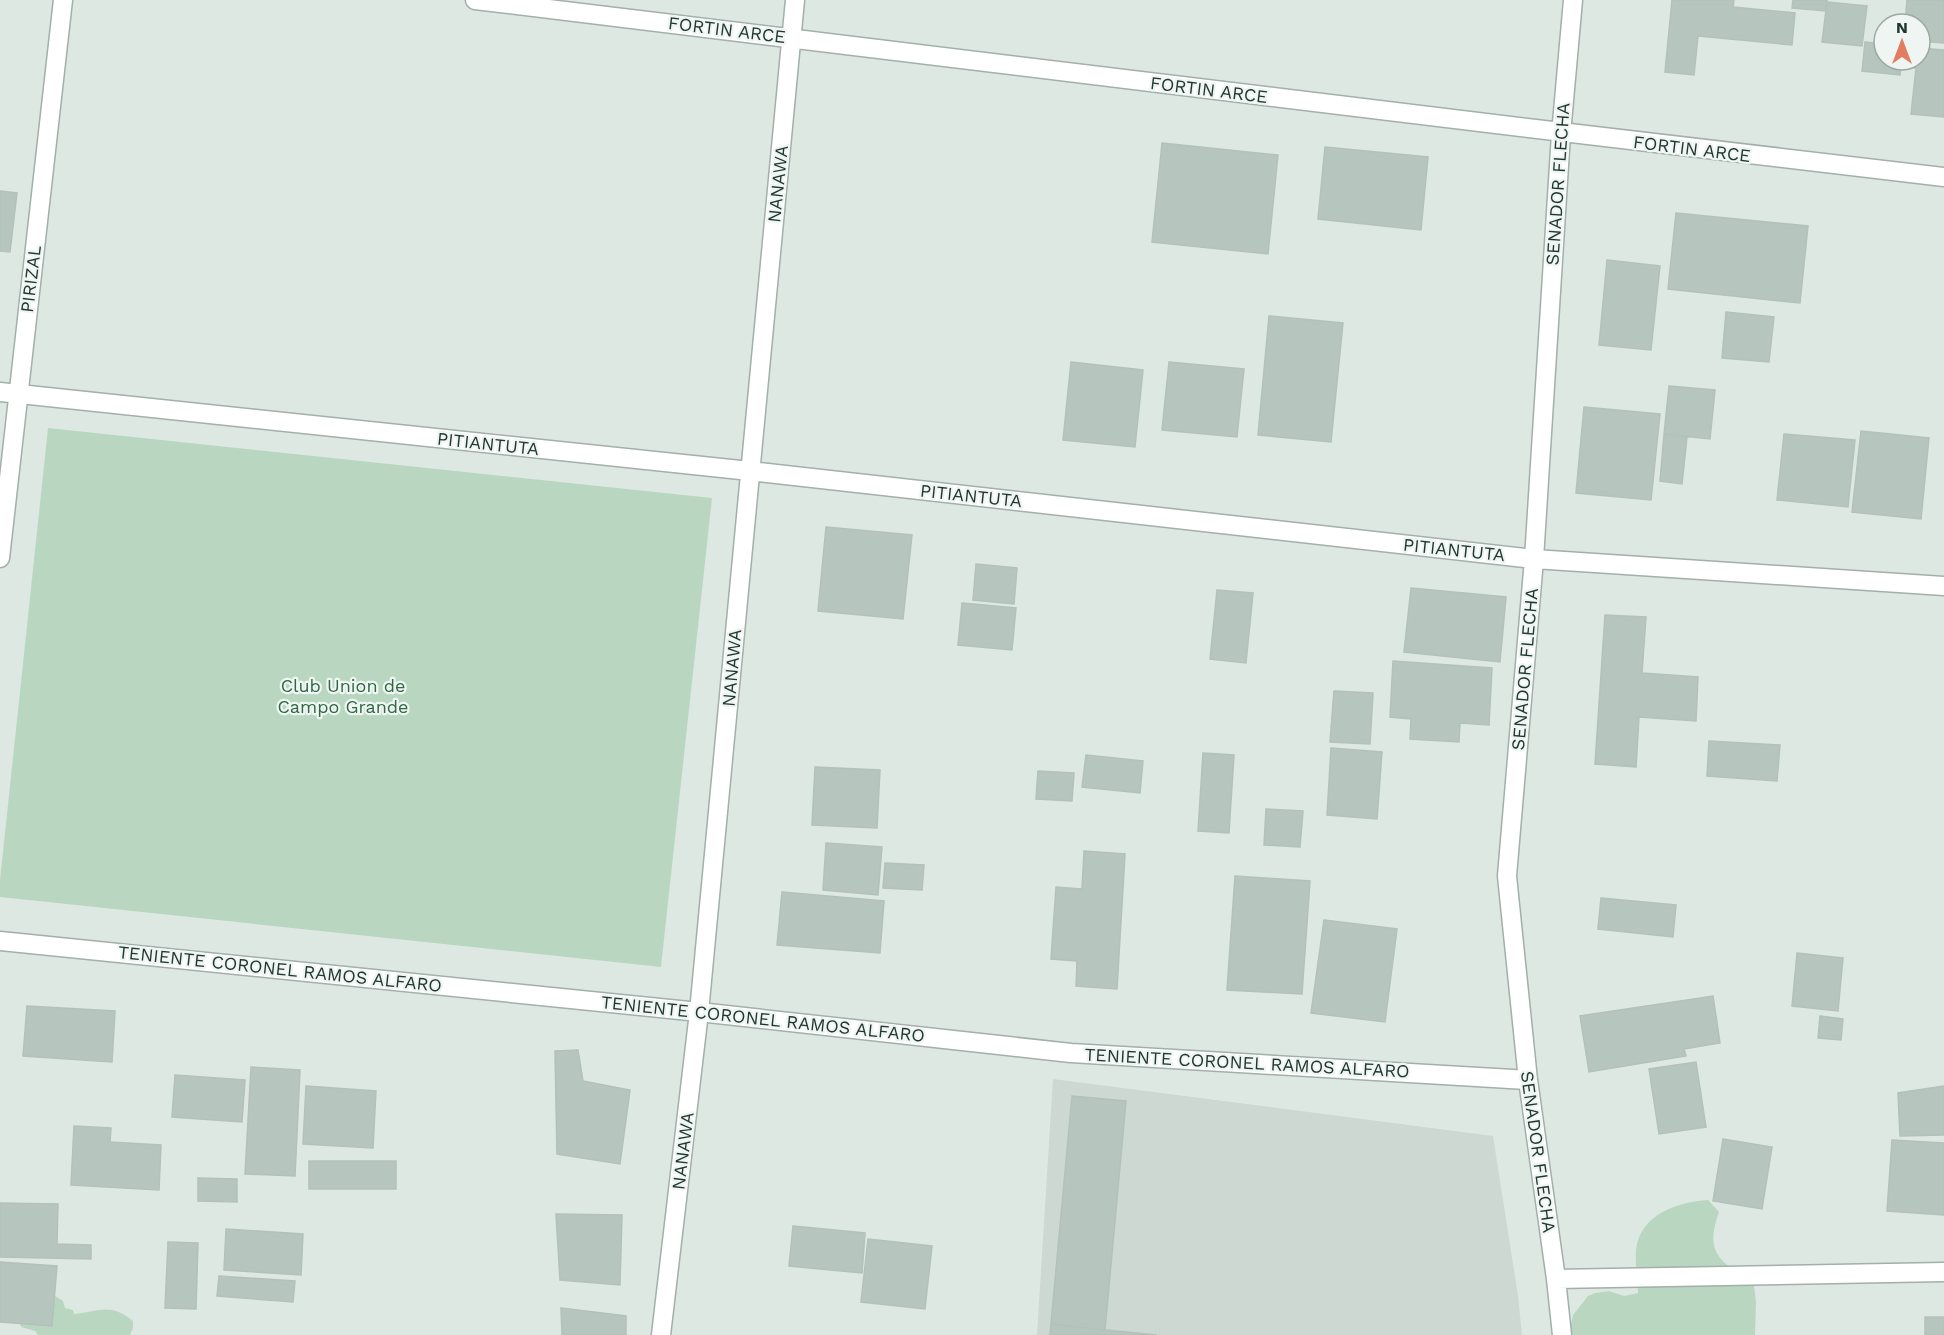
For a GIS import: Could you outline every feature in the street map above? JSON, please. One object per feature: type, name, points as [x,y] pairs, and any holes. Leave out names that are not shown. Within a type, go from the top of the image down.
[{"type":"street","name":"PIRIZAL","points":[[0,558],[9,393],[63,0]]},
{"type":"street","name":"FORTIN ARCE","points":[[475,0],[1561,134],[1944,177]]},
{"type":"street","name":"NANAWA","points":[[661,1335],[699,1012],[795,0]]},
{"type":"street","name":"SENADOR FLECHA","points":[[1562,1335],[1528,1080],[1507,876],[1534,558],[1561,134],[1573,0]]},
{"type":"street","name":"PITIANTUTA","points":[[9,393],[750,471],[1534,558],[1944,586]]},
{"type":"street","name":"TENIENTE CORONEL RAMOS ALFARO","points":[[0,940],[1071,1053],[1528,1080]]},
{"type":"street","points":[[1556,1279],[1944,1272]]},
{"type":"shaded area","points":[[1053,1079],[1493,1136],[1522,1335],[1037,1335]]},
{"type":"green space","name":"Club Union de Campo Grande","points":[[48,428],[712,498],[661,967],[0,897]]},
{"type":"green space","points":[[1708,1200],[1719,1212],[1713,1239],[1719,1256],[1754,1286],[1755,1335],[1573,1335],[1570,1330],[1573,1315],[1588,1296],[1609,1291],[1624,1296],[1638,1293],[1636,1250],[1645,1227],[1653,1219],[1673,1207]]},
{"type":"green space","points":[[49,1292],[63,1301],[65,1308],[73,1310],[74,1314],[111,1310],[125,1315],[133,1321],[130,1335],[38,1335],[35,1331],[21,1327],[19,1319]]},
{"type":"building","points":[[1672,0],[1734,0],[1733,7],[1795,13],[1792,45],[1698,36],[1694,75],[1665,72]]},
{"type":"building","points":[[1793,0],[1827,0],[1826,11],[1792,8]]},
{"type":"building","points":[[1907,0],[1944,0],[1944,43],[1932,42],[1932,12],[1906,12]]},
{"type":"building","points":[[1827,2],[1867,6],[1862,46],[1822,42]]},
{"type":"building","points":[[1865,42],[1872,43],[1872,72],[1900,72],[1900,75],[1862,71]]},
{"type":"building","points":[[1932,49],[1944,50],[1944,117],[1911,114],[1916,72],[1932,72]]},
{"type":"building","points":[[1162,143],[1278,155],[1268,254],[1152,242]]},
{"type":"building","points":[[1325,147],[1428,157],[1421,230],[1318,219]]},
{"type":"building","points":[[0,191],[17,193],[10,252],[0,251]]},
{"type":"building","points":[[1676,213],[1808,226],[1800,303],[1668,289]]},
{"type":"building","points":[[1607,260],[1660,266],[1651,350],[1599,345]]},
{"type":"building","points":[[1726,312],[1774,317],[1769,362],[1722,358]]},
{"type":"building","points":[[1269,316],[1343,323],[1331,442],[1258,435]]},
{"type":"building","points":[[1071,362],[1143,370],[1135,447],[1063,440]]},
{"type":"building","points":[[1169,362],[1244,369],[1237,437],[1162,430]]},
{"type":"building","points":[[1669,386],[1715,390],[1710,439],[1664,434]]},
{"type":"building","points":[[1584,407],[1660,414],[1651,500],[1576,493]]},
{"type":"building","points":[[1861,431],[1929,438],[1921,519],[1852,512]]},
{"type":"building","points":[[1664,434],[1687,437],[1682,484],[1660,481]]},
{"type":"building","points":[[1784,434],[1855,440],[1848,507],[1777,500]]},
{"type":"building","points":[[826,527],[912,535],[903,619],[818,611]]},
{"type":"building","points":[[976,564],[1017,568],[1014,604],[973,600]]},
{"type":"building","points":[[1411,588],[1506,597],[1500,662],[1404,652]]},
{"type":"building","points":[[1217,590],[1253,593],[1246,663],[1210,659]]},
{"type":"building","points":[[962,603],[1016,608],[1012,650],[958,645]]},
{"type":"building","points":[[1605,615],[1646,617],[1642,673],[1698,677],[1696,721],[1639,717],[1636,767],[1595,764]]},
{"type":"building","points":[[1393,661],[1492,668],[1489,725],[1460,723],[1459,742],[1410,739],[1411,719],[1390,717]]},
{"type":"building","points":[[1334,691],[1373,693],[1370,744],[1330,742]]},
{"type":"building","points":[[1709,741],[1780,745],[1777,781],[1707,776]]},
{"type":"building","points":[[1331,748],[1382,752],[1377,819],[1327,815]]},
{"type":"building","points":[[1203,753],[1234,755],[1229,833],[1198,831]]},
{"type":"building","points":[[1086,755],[1143,761],[1140,793],[1082,787]]},
{"type":"building","points":[[815,767],[880,770],[877,828],[812,825]]},
{"type":"building","points":[[1038,771],[1074,773],[1072,801],[1036,799]]},
{"type":"building","points":[[1266,809],[1303,811],[1300,847],[1264,845]]},
{"type":"building","points":[[826,843],[882,847],[878,895],[823,890]]},
{"type":"building","points":[[1084,851],[1125,854],[1117,989],[1076,986],[1077,961],[1051,959],[1056,887],[1082,889]]},
{"type":"building","points":[[885,863],[924,865],[922,890],[883,888]]},
{"type":"building","points":[[1235,876],[1310,881],[1302,994],[1227,990]]},
{"type":"building","points":[[782,892],[884,901],[880,953],[777,945]]},
{"type":"building","points":[[1601,898],[1676,905],[1673,937],[1598,929]]},
{"type":"building","points":[[1324,920],[1397,929],[1385,1022],[1311,1013]]},
{"type":"building","points":[[1797,953],[1843,958],[1838,1011],[1792,1006]]},
{"type":"building","points":[[1713,996],[1720,1043],[1684,1049],[1686,1056],[1589,1072],[1580,1016]]},
{"type":"building","points":[[27,1006],[115,1011],[112,1062],[23,1056]]},
{"type":"building","points":[[1820,1016],[1843,1019],[1841,1040],[1818,1038]]},
{"type":"building","points":[[578,1050],[583,1081],[630,1090],[620,1164],[557,1154],[555,1051]]},
{"type":"building","points":[[1696,1062],[1706,1127],[1659,1134],[1649,1069]]},
{"type":"building","points":[[251,1067],[300,1070],[295,1176],[245,1174]]},
{"type":"building","points":[[175,1075],[245,1080],[242,1122],[172,1117]]},
{"type":"building","points":[[306,1086],[376,1091],[373,1148],[303,1144]]},
{"type":"building","points":[[1944,1086],[1944,1135],[1900,1136],[1898,1093]]},
{"type":"building","points":[[1072,1096],[1126,1101],[1105,1330],[1051,1324]]},
{"type":"building","points":[[74,1126],[111,1128],[110,1142],[161,1145],[159,1190],[71,1185]]},
{"type":"building","points":[[1723,1139],[1772,1147],[1762,1209],[1713,1201]]},
{"type":"building","points":[[1892,1140],[1944,1143],[1944,1215],[1887,1211]]},
{"type":"building","points":[[309,1161],[396,1161],[396,1189],[309,1189]]},
{"type":"building","points":[[198,1178],[237,1179],[237,1202],[198,1201]]},
{"type":"building","points":[[0,1203],[58,1204],[57,1244],[91,1245],[91,1259],[0,1257]]},
{"type":"building","points":[[556,1214],[622,1215],[620,1285],[560,1280]]},
{"type":"building","points":[[793,1226],[865,1233],[862,1273],[789,1266]]},
{"type":"building","points":[[226,1229],[303,1234],[301,1275],[224,1270]]},
{"type":"building","points":[[868,1239],[932,1246],[925,1309],[861,1302]]},
{"type":"building","points":[[168,1242],[198,1243],[196,1309],[165,1308]]},
{"type":"building","points":[[0,1262],[57,1266],[52,1326],[0,1322]]},
{"type":"building","points":[[219,1276],[295,1281],[293,1302],[217,1296]]},
{"type":"building","points":[[561,1308],[626,1316],[626,1335],[562,1335]]},
{"type":"building","points":[[1925,1317],[1944,1317],[1944,1335],[1925,1335]]},
{"type":"building","points":[[1051,1324],[1105,1330],[1157,1335],[1050,1335]]}]
